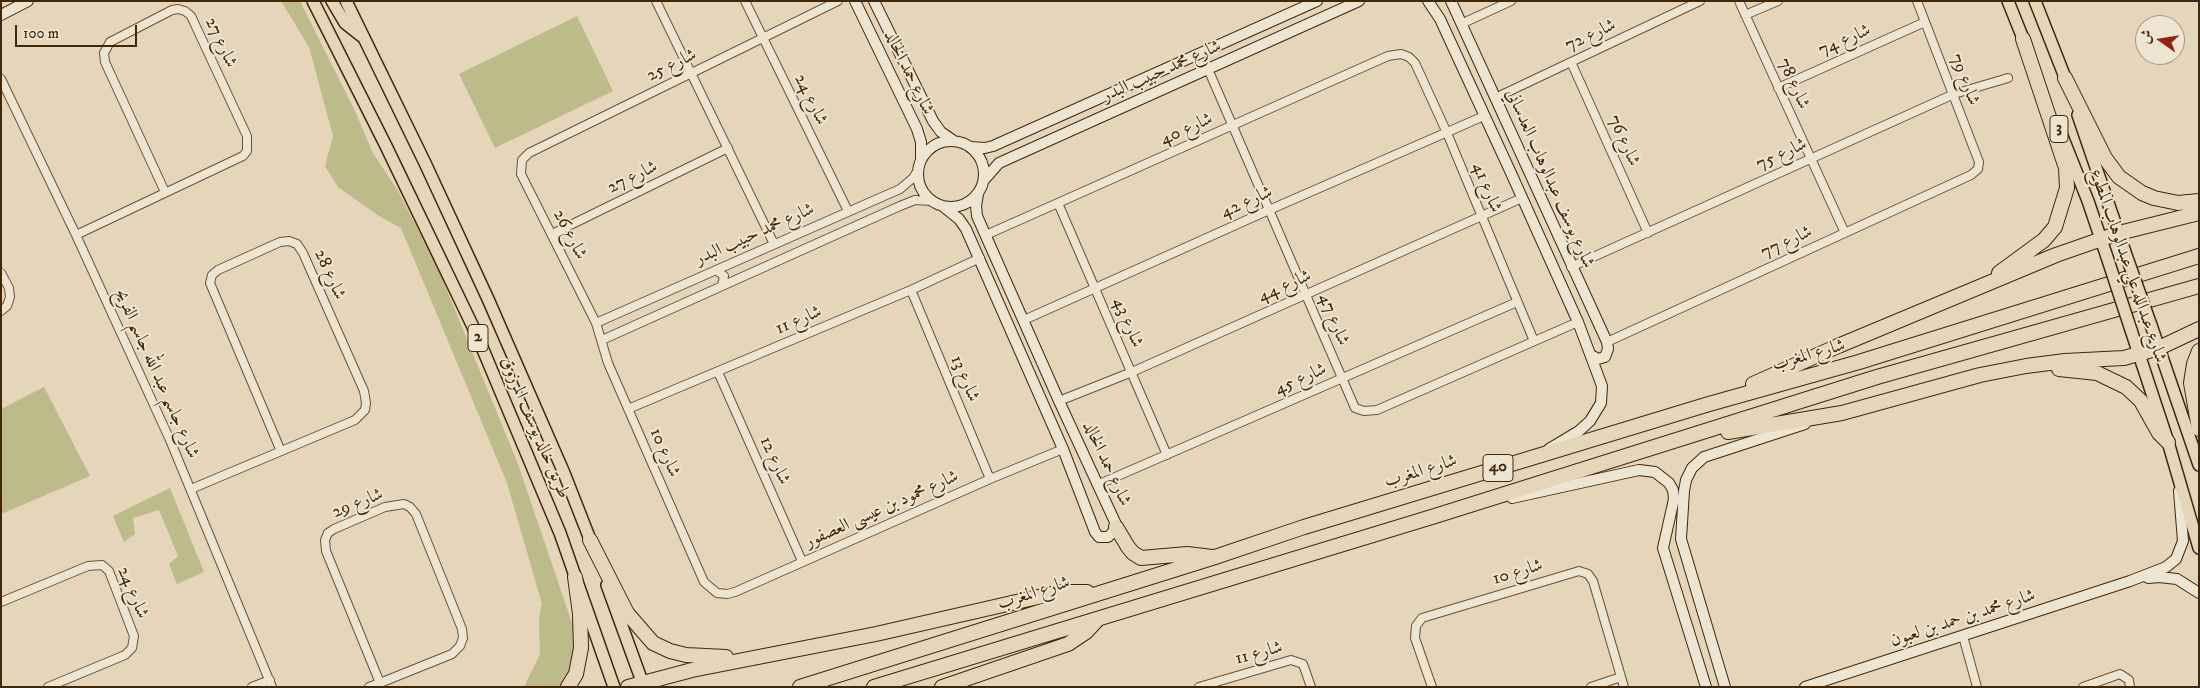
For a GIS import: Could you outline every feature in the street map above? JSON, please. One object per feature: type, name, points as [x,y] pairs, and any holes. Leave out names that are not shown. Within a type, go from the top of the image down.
[{"type":"highway","points":[[1975,290],[2044,240],[2055,227],[2067,188],[2066,168],[2023,39]]},
{"type":"highway","points":[[2065,78],[2105,158],[2119,178],[2142,193],[2154,198],[2178,203],[2199,201]]},
{"type":"highway","points":[[1709,404],[1838,346],[2056,255],[2119,233],[2199,213]]},
{"type":"highway","name":"شارع المغرب","points":[[800,687],[1095,593],[1215,558],[1304,527],[1709,404],[1859,362],[2199,256]]},
{"type":"highway","name":"40","points":[[874,687],[1436,516],[1877,378],[2199,286]]},
{"type":"highway","points":[[1678,440],[1842,413],[2046,362],[2110,360],[2139,354],[2159,348],[2199,329]]},
{"type":"highway","points":[[2199,351],[2194,364],[2191,382],[2199,429]]},
{"type":"highway","points":[[2008,370],[2075,369],[2091,371],[2110,377],[2136,394],[2159,433],[2168,442]]},
{"type":"highway","points":[[1116,526],[1128,546],[1142,558],[1187,554],[1215,558]]},
{"type":"highway","points":[[590,540],[627,613],[653,643],[678,654],[698,656],[766,654]]},
{"type":"highway","points":[[568,687],[576,674],[581,648],[580,614],[575,577]]},
{"type":"highway","points":[[628,687],[644,685],[766,654],[876,634],[1060,592],[1095,593]]},
{"type":"highway","points":[[942,687],[1068,644],[1092,626],[1100,617]]},
{"type":"main road","name":"طريق خالد يوسف المرزوق","points":[[313,1],[386,146],[476,334],[560,533],[614,687]]},
{"type":"main road","points":[[332,1],[348,27],[365,39]]},
{"type":"main road","name":"طريق خالد يوسف المرزوق","points":[[346,1],[425,163],[488,299],[564,473],[644,685]]},
{"type":"main road","name":"شارع عبدالله علي عبدالوهاب المطوع","points":[[2008,1],[2088,201],[2168,442],[2199,548]]},
{"type":"main road","name":"شارع عبدالله علي عبدالوهاب المطوع","points":[[2035,1],[2065,78],[2199,466]]},
{"type":"street","points":[[1,15],[28,1]]},
{"type":"street","points":[[656,1],[774,244]]},
{"type":"street","name":"شارع 24","points":[[745,1],[848,211]]},
{"type":"street","name":"شارع 25","points":[[522,160],[529,153],[838,1]]},
{"type":"street","name":"شارع حمد الخالد","points":[[855,1],[917,129],[921,142],[920,165]]},
{"type":"street","name":"شارع حمد الخالد","points":[[874,1],[933,121],[941,132],[954,141]]},
{"type":"street","name":"شارع محمد حبيب البدر","points":[[971,147],[985,148],[1004,142],[1317,1]]},
{"type":"street","name":"شارع محمد حبيب البدر","points":[[984,180],[995,165],[1359,1]]},
{"type":"street","name":"شارع يوسف عبدالوهاب العدساني","points":[[1428,1],[1440,20],[1511,173],[1578,322],[1602,386],[1602,398],[1599,409],[1590,421],[1579,431],[1534,457]]},
{"type":"street","name":"شارع يوسف عبدالوهاب العدساني","points":[[1450,1],[1571,268],[1607,342]]},
{"type":"street","points":[[1460,24],[1511,1]]},
{"type":"street","name":"شارع 72","points":[[1494,98],[1700,1]]},
{"type":"street","name":"شارع 78","points":[[1739,1],[1845,233]]},
{"type":"street","points":[[1745,15],[1778,1]]},
{"type":"street","name":"شارع 79","points":[[1917,1],[1979,162],[1978,169]]},
{"type":"street","name":"شارع 27","points":[[76,235],[243,156],[248,146],[247,136],[191,16],[185,11],[178,9],[172,10],[110,42],[104,53],[105,62],[165,192]]},
{"type":"street","points":[[1300,9],[1302,21],[1307,24]]},
{"type":"street","points":[[1282,18],[1288,21],[1290,28],[1287,34]]},
{"type":"street","name":"شارع 74","points":[[1778,88],[1925,22]]},
{"type":"street","name":"شارع 40","points":[[986,235],[1388,56],[1401,54]]},
{"type":"street","name":"شارع 41","points":[[1401,54],[1409,57],[1415,63],[1447,133],[1534,341]]},
{"type":"street","name":"شارع 76","points":[[1571,62],[1648,233]]},
{"type":"street","name":"شارع 47","points":[[1208,70],[1353,406],[1364,412],[1377,410],[1534,341]]},
{"type":"street","name":"شارع 75","points":[[1571,268],[1954,94],[2008,78]]},
{"type":"street","name":"شارع جاسم عبد الله جاسم الفريح","points":[[1,79],[5,96],[76,235],[191,489],[271,683]]},
{"type":"street","points":[[1110,94],[1108,100],[1110,106],[1115,111]]},
{"type":"street","points":[[1088,103],[1094,107],[1096,114],[1093,121]]},
{"type":"street","name":"شارع 42","points":[[1024,320],[1484,116]]},
{"type":"street","points":[[917,129],[927,130],[933,121]]},
{"type":"street","points":[[947,141],[954,141],[971,147],[982,161],[984,180],[978,194],[970,202],[960,206],[944,207],[932,201],[920,186],[920,165],[933,146],[947,141]]},
{"type":"street","points":[[1004,142],[1002,148],[1010,158]]},
{"type":"street","points":[[1499,148],[1509,153],[1515,144]]},
{"type":"street","name":"شارع 27","points":[[552,234],[728,148]]},
{"type":"street","name":"شارع 26","points":[[522,160],[522,174],[596,323]]},
{"type":"street","points":[[1511,173],[1515,164],[1525,164]]},
{"type":"street","name":"شارع محمد حبيب البدر","points":[[596,323],[895,191],[907,185],[920,165]]},
{"type":"street","name":"شارع 77","points":[[1607,342],[1971,175],[1978,169]]},
{"type":"street","points":[[895,191],[903,197],[903,202],[900,206]]},
{"type":"street","name":"شارع حمد الخالد","points":[[944,207],[961,222],[980,258],[1063,449],[1096,535],[1104,538],[1108,537],[1116,526],[977,214],[978,194]]},
{"type":"street","name":"شارع 44","points":[[1059,401],[1132,372],[1522,198]]},
{"type":"street","name":"شارع محمد حبيب البدر","points":[[602,340],[900,206],[916,200],[932,201]]},
{"type":"street","name":"شارع 43","points":[[1058,204],[1167,455]]},
{"type":"street","name":"شارع 28","points":[[191,489],[280,449],[355,420],[364,413],[366,403],[364,391],[303,253],[297,244],[289,241],[280,242],[215,272],[210,282],[280,449]]},
{"type":"street","name":"شارع 11","points":[[628,409],[911,290],[980,258]]},
{"type":"street","points":[[734,262],[731,272],[738,278]]},
{"type":"street","points":[[716,270],[724,276],[722,285]]},
{"type":"street","points":[[1,273],[9,288],[10,297],[7,306],[1,311]]},
{"type":"street","name":"شارع 13","points":[[911,290],[990,479]]},
{"type":"street","name":"شارع 45","points":[[1097,485],[1517,302]]},
{"type":"street","points":[[1534,341],[1578,322]]},
{"type":"street","name":"شارع 10","points":[[596,323],[608,363],[702,578],[712,591]]},
{"type":"street","points":[[1591,355],[1598,359],[1605,357],[1608,348],[1607,342]]},
{"type":"street","points":[[1023,358],[1026,360],[1034,358],[1037,351]]},
{"type":"street","points":[[1032,379],[1036,372],[1043,370],[1046,372]]},
{"type":"street","name":"شارع 12","points":[[718,372],[802,561]]},
{"type":"street","points":[[1725,687],[1681,534],[1684,491],[1689,474],[1699,460],[1709,454],[1842,413]]},
{"type":"street","name":"شارع محمود بن عيسى العصفور","points":[[712,591],[722,594],[735,592],[990,479],[1063,449]]},
{"type":"street","points":[[1436,516],[1624,472],[1650,470],[1658,474],[1669,482],[1674,495],[1674,505],[1663,544],[1706,687]]},
{"type":"street","name":"شارع محمد بن حمد بن لعبون","points":[[1805,687],[1816,685],[2130,581],[2166,567],[2180,554],[2183,535],[2178,478]]},
{"type":"street","name":"شارع 29","points":[[369,687],[452,654],[458,649],[462,638],[462,629],[416,514],[410,507],[404,504],[385,507],[334,529],[328,533],[325,540],[326,551],[380,682]]},
{"type":"street","points":[[1665,554],[1667,548],[1673,544],[1680,544],[1684,547]]},
{"type":"street","name":"شارع 24","points":[[1,602],[88,566],[102,565],[109,571],[134,636],[132,648],[125,655],[48,687]]},
{"type":"street","name":"شارع 10","points":[[1432,687],[1415,638],[1416,626],[1422,618],[1577,571],[1586,572],[1593,581],[1624,687]]},
{"type":"street","name":"شارع محمد بن حمد بن لعبون","points":[[2130,581],[2169,577],[2185,583],[2199,593]]},
{"type":"street","points":[[1963,636],[1977,687]]},
{"type":"street","name":"شارع 11","points":[[1199,687],[1291,660],[1303,664],[1311,687]]},
{"type":"street","points":[[2083,687],[2120,674],[2128,680],[2130,687]]},
{"type":"street","points":[[1591,687],[1621,677]]},
{"type":"street","points":[[252,687],[271,683]]},
{"type":"shaded area","points":[[281,1],[300,1],[354,109],[373,153],[398,191],[439,271],[518,464],[573,626],[577,658],[566,687],[524,687],[540,654],[539,619],[542,604],[507,483],[401,228],[379,216],[338,187],[325,166],[333,136],[309,47]]},
{"type":"shaded area","points":[[577,16],[613,91],[495,148],[459,74]]},
{"type":"shaded area","points":[[44,387],[90,476],[1,514],[1,409]]},
{"type":"shaded area","points":[[170,488],[204,572],[177,584],[169,564],[178,556],[159,510],[133,518],[135,534],[124,542],[113,516]]}]
